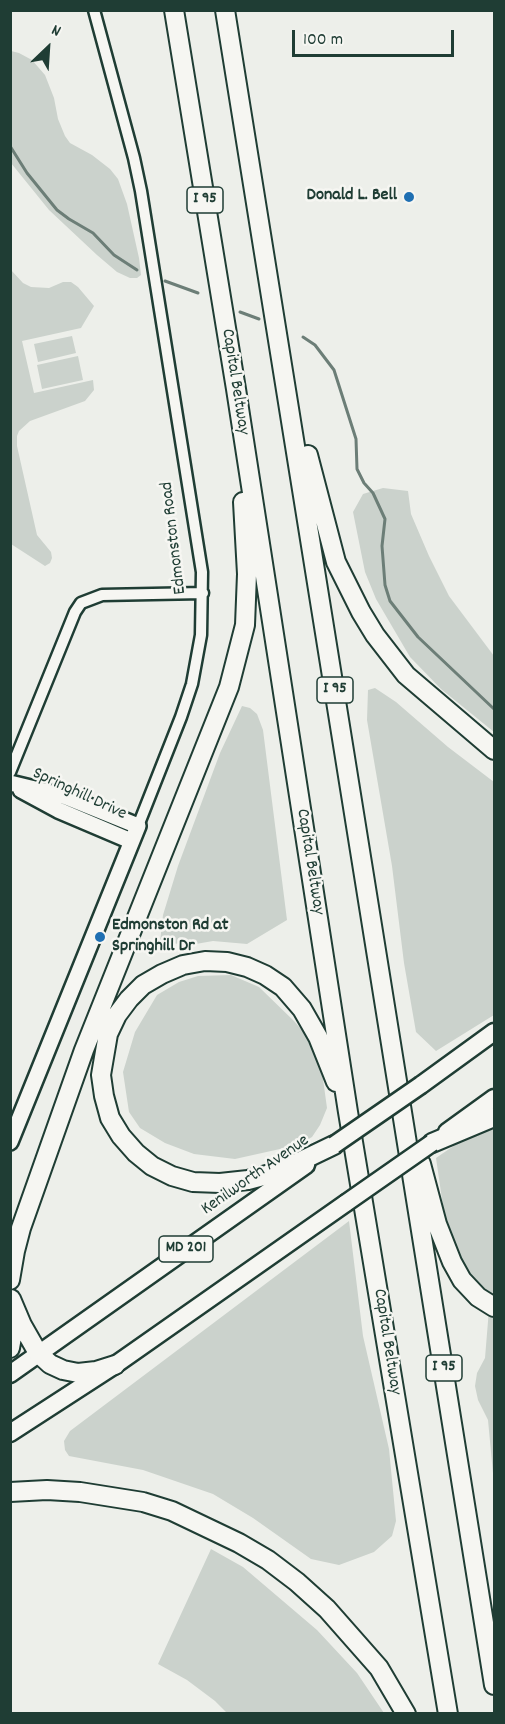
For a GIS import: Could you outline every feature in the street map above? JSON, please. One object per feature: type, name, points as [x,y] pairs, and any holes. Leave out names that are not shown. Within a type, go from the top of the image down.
[{"type":"highway","name":"Capital Beltway","points":[[174,10],[236,389],[348,1112],[448,1713]]},
{"type":"highway","name":"I 95","points":[[225,10],[495,1685]]},
{"type":"highway","points":[[277,328],[327,535],[336,562],[356,603],[375,635],[406,675],[495,750]]},
{"type":"highway","points":[[10,1280],[21,1228],[84,1050],[230,687],[245,625],[247,573],[236,389]]},
{"type":"highway","points":[[334,1145],[278,1172],[248,1180],[202,1182],[172,1176],[152,1166],[136,1153],[121,1136],[110,1118],[101,1075],[108,1034],[117,1015],[129,999],[143,985],[162,974],[183,965],[205,961],[227,962],[247,967],[283,987],[302,1009],[318,1037],[348,1112]]},
{"type":"highway","points":[[393,1051],[437,1224],[452,1262],[462,1280],[478,1297],[495,1307]]},
{"type":"highway","points":[[432,1143],[495,1117]]},
{"type":"highway","points":[[10,1290],[12,1337],[10,1348]]},
{"type":"highway","points":[[11,1299],[38,1353],[50,1364],[78,1373],[96,1371],[115,1365]]},
{"type":"highway","points":[[10,1492],[47,1490],[80,1492],[142,1502],[181,1515],[239,1543],[268,1560],[327,1609],[379,1668],[406,1713]]},
{"type":"main road","name":"Kenilworth Avenue","points":[[10,1374],[495,1032]]},
{"type":"main road","points":[[10,1433],[115,1365],[495,1098]]},
{"type":"street","name":"Edmonston Road","points":[[10,1142],[182,717],[192,684],[201,635],[203,593],[200,551],[141,191],[94,10]]},
{"type":"street","points":[[11,779],[75,612],[81,603],[102,595],[203,593]]},
{"type":"street","name":"Springhill Drive","points":[[11,779],[64,796],[138,826]]},
{"type":"street","name":"Springhill Drive","points":[[11,779],[58,810],[131,841]]},
{"type":"shaded area","points":[[11,51],[32,60],[45,75],[54,98],[58,119],[70,143],[92,155],[110,169],[118,179],[127,204],[139,258],[141,275],[137,278],[130,278],[117,272],[97,255],[49,210],[11,163]]},
{"type":"shaded area","points":[[11,270],[23,283],[31,287],[49,288],[63,282],[71,282],[94,306],[81,328],[22,341],[34,393],[93,380],[94,390],[85,401],[30,421],[17,436],[17,446],[37,535],[51,552],[50,563],[45,566],[11,544]]},
{"type":"shaded area","points":[[72,336],[76,353],[38,362],[34,344]]},
{"type":"shaded area","points":[[78,356],[83,380],[42,389],[37,365]]},
{"type":"shaded area","points":[[383,488],[408,491],[411,514],[449,596],[494,656],[494,732],[441,689],[410,657],[376,599],[365,572],[353,512],[363,494]]},
{"type":"shaded area","points":[[375,688],[396,702],[448,747],[494,782],[494,1015],[436,1051],[416,1032],[404,963],[392,866],[367,720],[368,690]]},
{"type":"shaded area","points":[[242,706],[250,708],[257,714],[263,730],[287,920],[247,944],[213,941],[190,945],[160,942],[163,915],[178,866],[220,753]]},
{"type":"shaded area","points":[[231,975],[259,987],[312,1042],[323,1079],[327,1108],[312,1137],[298,1145],[235,1159],[194,1154],[165,1143],[140,1128],[129,1112],[123,1072],[135,1032],[157,995],[179,982],[198,976]]},
{"type":"shaded area","points":[[494,1125],[494,1484],[488,1420],[478,1400],[475,1386],[477,1373],[485,1358],[490,1297],[467,1271],[446,1227],[436,1158],[471,1134]]},
{"type":"shaded area","points":[[349,1221],[363,1336],[389,1449],[396,1521],[392,1536],[374,1552],[339,1565],[311,1559],[253,1518],[213,1494],[143,1470],[69,1456],[65,1450],[64,1441],[70,1431]]},
{"type":"shaded area","points":[[211,1549],[243,1567],[317,1630],[357,1673],[384,1713],[227,1713],[187,1680],[158,1664]]},
{"type":"waterway","points":[[10,146],[27,173],[57,210],[93,233],[114,255],[137,270]]},
{"type":"waterway","points":[[165,281],[198,293]]},
{"type":"waterway","points":[[240,312],[259,319]]},
{"type":"waterway","points":[[303,337],[315,345],[334,370],[356,439],[357,469],[364,483],[373,493],[385,519],[382,546],[385,585],[390,601],[418,637],[494,709]]},
{"type":"place","name":"Donald L. Bell","points":[[409,197]]},
{"type":"place","name":"Edmonston Rd at Springhill Dr","points":[[100,937]]}]
